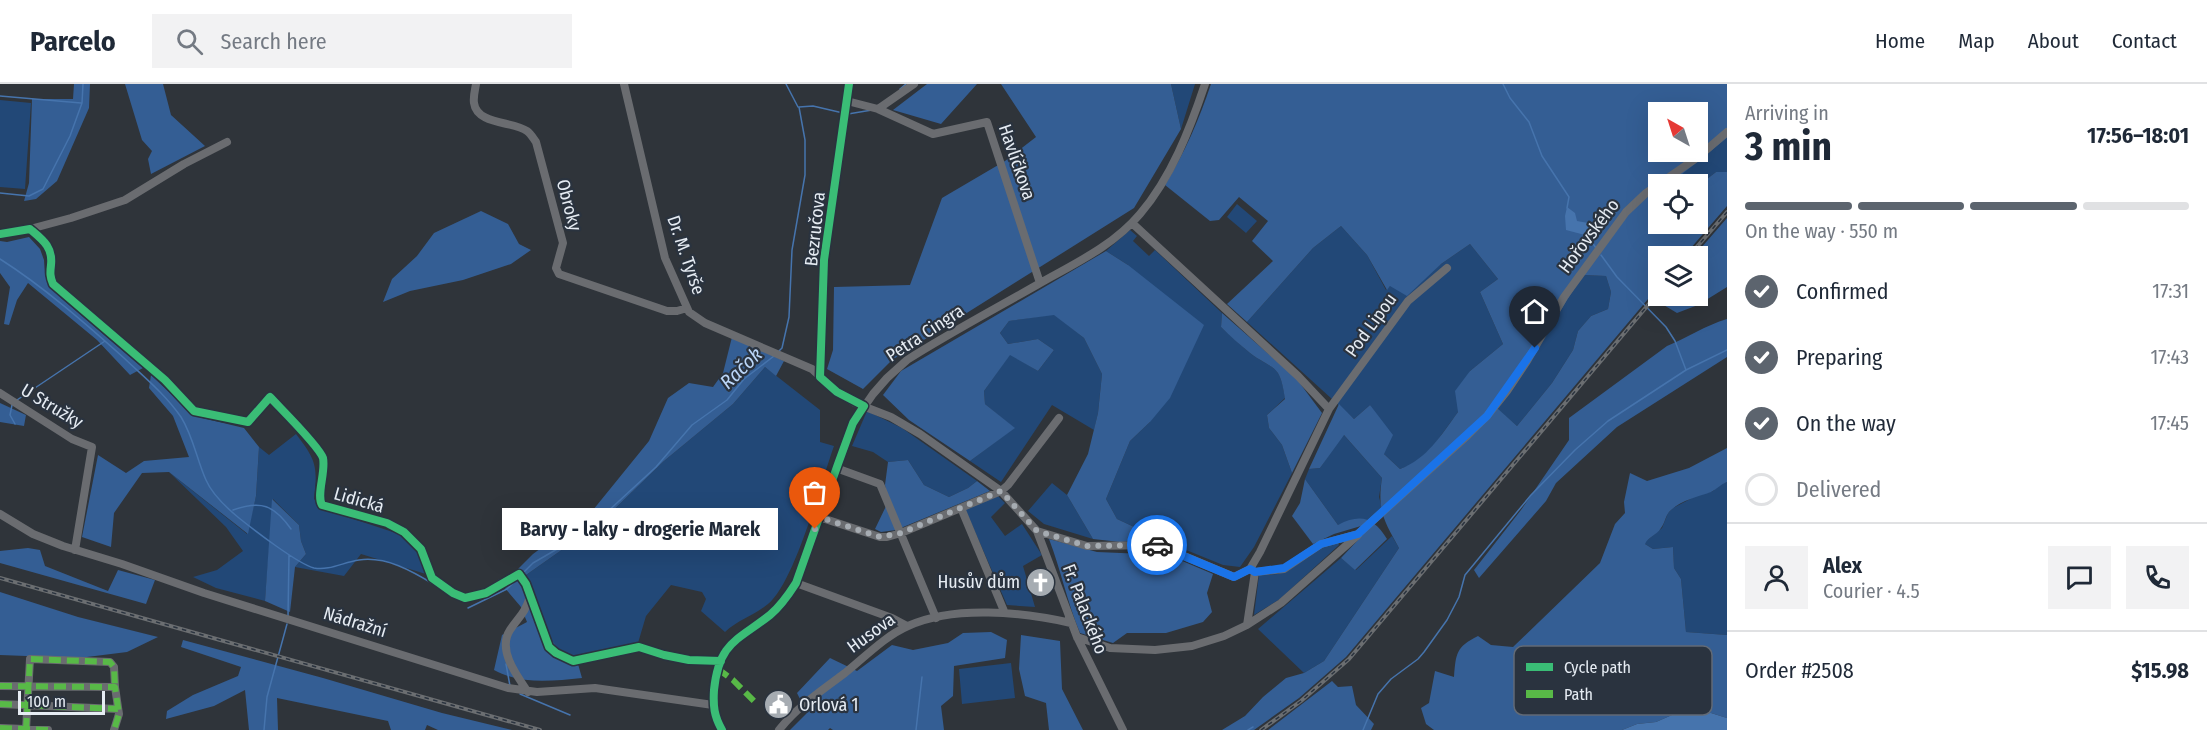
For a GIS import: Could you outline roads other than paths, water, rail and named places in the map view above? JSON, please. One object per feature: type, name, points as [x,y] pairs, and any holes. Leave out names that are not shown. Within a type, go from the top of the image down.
[{"type":"street","name":"Obroky","points":[[476,84],[474,103],[477,111],[486,118],[530,132],[536,142],[562,243],[556,268],[559,274],[667,311],[687,308]]},
{"type":"street","name":"Dr. M. Tyrše","points":[[624,84],[662,247],[687,308],[699,320],[812,369],[837,392],[864,406]]},
{"type":"street","name":"Bezručova","points":[[820,377],[824,260],[849,84]]},
{"type":"street","points":[[879,110],[914,84]]},
{"type":"street","name":"Petra Cingra","points":[[722,730],[713,705],[715,681],[721,660],[733,642],[770,615],[788,596],[796,583],[853,423],[864,406],[887,378],[907,360],[1091,254],[1132,223],[1176,159],[1205,84]]},
{"type":"street","name":"Havlíčkova","points":[[847,101],[879,110],[933,134],[942,134],[987,122],[1040,283]]},
{"type":"street","name":"Hořovského","points":[[1037,531],[1087,546],[1158,545],[1234,577],[1252,571],[1284,568],[1321,544],[1358,534],[1487,416],[1527,362],[1564,297],[1626,212],[1646,193],[1698,157],[1727,132]]},
{"type":"street","points":[[0,234],[30,229],[93,212],[125,200],[184,164],[227,142]]},
{"type":"street","points":[[1132,223],[1298,376],[1329,409]]},
{"type":"street","name":"Lidická","points":[[30,229],[47,243],[51,255],[50,277],[53,284],[165,380],[194,411],[248,422],[270,397],[322,456],[323,477],[320,501],[322,505],[387,523],[404,532],[421,549],[432,578],[453,594],[465,598],[486,593],[519,574],[531,597],[549,647],[573,661],[632,647],[689,660],[721,660]]},
{"type":"street","name":"Pod Lipou","points":[[1252,571],[1329,409],[1408,302],[1447,268]]},
{"type":"street","name":"U Stružky","points":[[0,393],[72,439],[92,447],[75,550]]},
{"type":"street","name":"Fr. Palackého","points":[[864,406],[891,417],[920,434],[1001,491],[1037,531],[1077,638],[1123,730]]},
{"type":"street","points":[[819,517],[880,537],[901,533],[1001,491],[1059,418]]},
{"type":"street","points":[[836,468],[880,484],[936,618]]},
{"type":"street","points":[[961,508],[1004,612]]},
{"type":"street","name":"Nádražní","points":[[0,514],[33,534],[75,550],[486,681],[528,692],[587,688],[713,705]]},
{"type":"street","points":[[1077,638],[1110,648],[1155,650],[1192,646],[1224,636],[1247,625],[1281,603],[1358,534]]},
{"type":"street","points":[[1247,625],[1252,571]]},
{"type":"street","points":[[796,583],[892,618],[907,626]]},
{"type":"street","points":[[528,692],[512,669],[507,642],[510,630],[526,611],[531,597]]},
{"type":"street","name":"Husova","points":[[779,730],[816,694],[907,626],[936,618],[1004,612],[1037,615],[1071,623]]},
{"type":"street","points":[[26,729],[30,659],[110,662],[114,667],[118,711],[114,730]]},
{"type":"street","points":[[0,686],[116,687]]},
{"type":"street","points":[[0,704],[118,711]]},
{"type":"street","points":[[0,728],[48,730]]},
{"type":"waterway","points":[[0,193],[29,196],[43,189],[70,136],[82,103],[83,84]]},
{"type":"waterway","points":[[786,84],[798,107]]},
{"type":"waterway","name":"Račok","points":[[900,89],[906,84]]},
{"type":"waterway","points":[[1503,84],[1510,98],[1529,122],[1542,156],[1569,197],[1567,208]]},
{"type":"waterway","points":[[0,96],[81,103]]},
{"type":"waterway","name":"Račok","points":[[779,351],[782,348],[789,317],[792,250],[805,175],[805,140],[799,107],[813,106],[843,113]]},
{"type":"waterway","name":"Račok","points":[[848,114],[872,110]]},
{"type":"waterway","points":[[1587,235],[1596,248]]},
{"type":"waterway","points":[[1601,255],[1617,277],[1666,327],[1675,341],[1686,370]]},
{"type":"waterway","points":[[0,259],[64,306],[161,393],[185,424],[212,491],[239,518],[265,538],[314,568],[320,569],[359,560],[379,560],[408,570],[435,585]]},
{"type":"waterway","points":[[17,400],[105,341]]},
{"type":"waterway","points":[[1363,730],[1378,694],[1391,679],[1424,652],[1447,620],[1459,597],[1465,575],[1531,495],[1575,450],[1608,421],[1686,370],[1727,350]]},
{"type":"waterway","name":"Račok","points":[[523,573],[533,563],[571,541],[594,524],[656,467],[692,425],[727,400],[744,379],[774,356]]},
{"type":"waterway","points":[[12,405],[10,415],[15,424]]},
{"type":"waterway","points":[[233,510],[251,505],[266,507],[279,514],[291,529]]},
{"type":"waterway","points":[[288,616],[289,555]]},
{"type":"waterway","name":"Račok","points":[[468,608],[507,589],[515,581]]},
{"type":"waterway","points":[[264,730],[267,697],[287,624]]},
{"type":"waterway","points":[[506,664],[510,686]]},
{"type":"waterway","points":[[916,730],[922,677]]},
{"type":"waterway","points":[[520,694],[570,715]]},
{"type":"waterway","points":[[1248,730],[1253,727]]},
{"type":"railway","points":[[1698,246],[1727,212]]},
{"type":"railway","points":[[1261,730],[1301,701],[1349,659],[1648,305]]},
{"type":"railway","points":[[0,578],[540,730]]},
{"type":"place","name":"Barvy - laky - drogerie Marek","points":[[815,529]]},
{"type":"place","name":"Husův dům","points":[[1041,582]]},
{"type":"place","name":"Orlová 1","points":[[778,705]]}]
